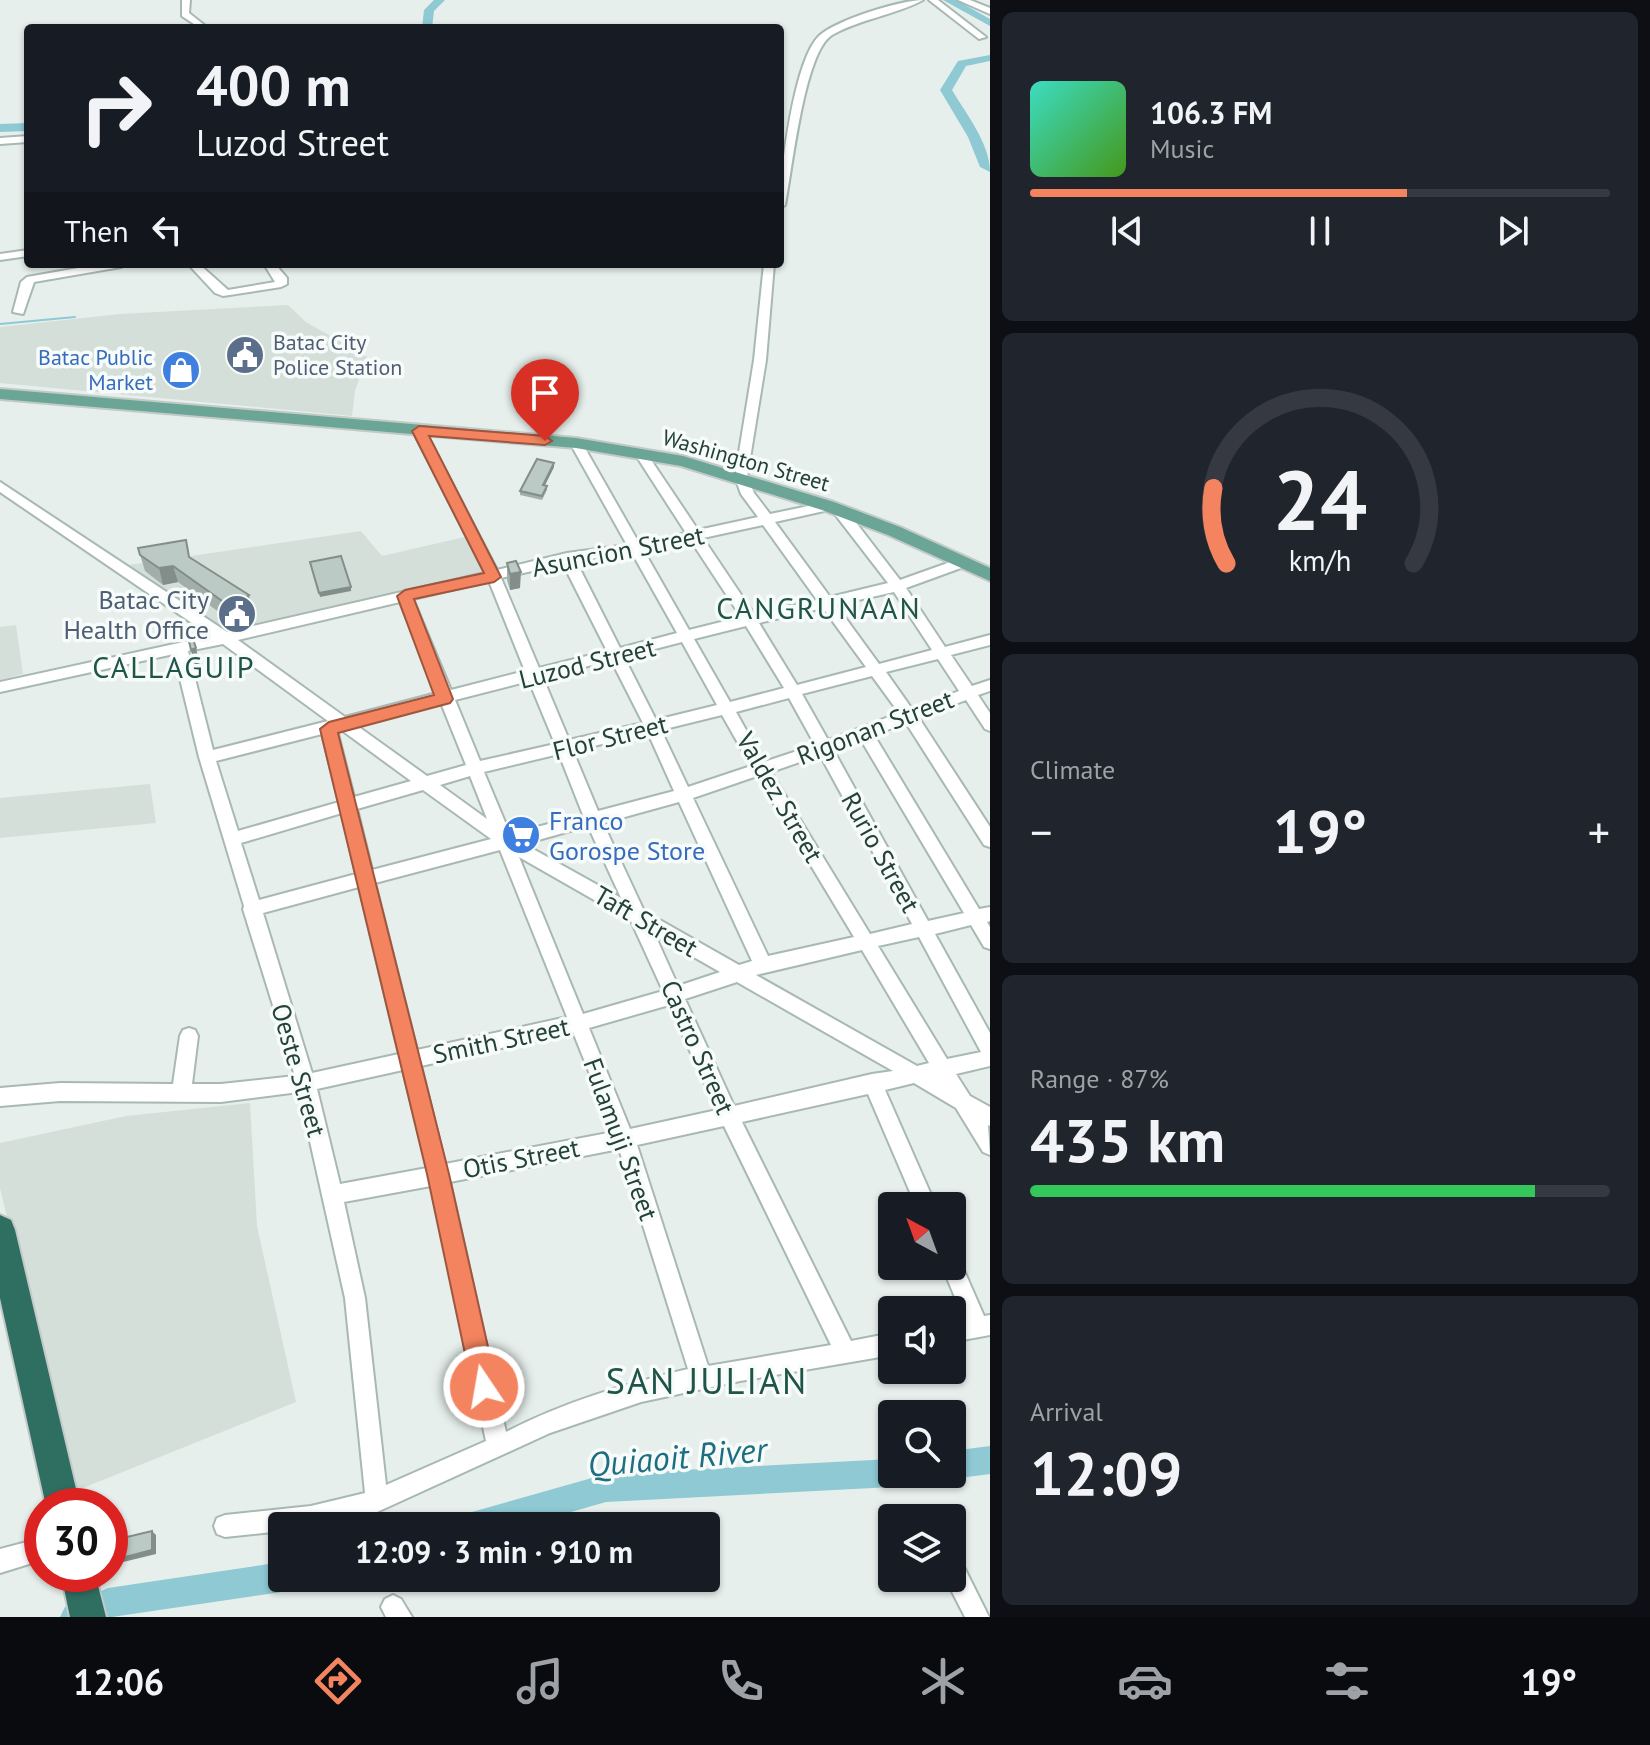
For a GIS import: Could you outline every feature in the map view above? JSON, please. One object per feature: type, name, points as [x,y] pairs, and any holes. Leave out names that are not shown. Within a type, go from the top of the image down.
[{"type":"highway","points":[[0,1230],[59,1488]]},
{"type":"highway","points":[[82,1592],[88,1617]]},
{"type":"main road","name":"Washington Street","points":[[0,394],[576,443],[641,454],[741,477],[834,508],[990,575]]},
{"type":"street","points":[[186,0],[183,11],[200,24]]},
{"type":"street","points":[[784,186],[809,66],[819,40],[919,0]]},
{"type":"street","points":[[933,0],[980,32],[982,37]]},
{"type":"street","points":[[962,0],[990,11]]},
{"type":"street","points":[[0,141],[24,139]]},
{"type":"street","points":[[0,257],[24,254]]},
{"type":"street","points":[[19,312],[27,282],[31,279],[97,268]]},
{"type":"street","points":[[197,268],[219,291],[236,294],[281,284],[281,278],[272,268]]},
{"type":"street","points":[[769,268],[758,367],[741,477],[748,494],[908,714],[990,840]]},
{"type":"street","name":"Castro Street","points":[[419,431],[494,577],[593,819],[728,1114],[846,1353]]},
{"type":"street","name":"Valdez Street","points":[[576,443],[729,708],[760,768],[990,1146]]},
{"type":"street","name":"Rurio Street","points":[[641,454],[793,691],[990,1050]]},
{"type":"street","name":"Taft Street","points":[[0,486],[225,638],[336,727],[427,783],[507,842],[802,1013],[990,1117]]},
{"type":"street","points":[[834,508],[897,586],[990,725]]},
{"type":"street","name":"Asuncion Street","points":[[0,687],[567,558],[637,548],[834,508]]},
{"type":"street","points":[[567,558],[652,726],[763,965]]},
{"type":"street","name":"Luzod Street","points":[[207,757],[897,586],[964,562]]},
{"type":"street","name":"Fulamuji Street","points":[[405,596],[444,699],[507,842],[625,1139],[701,1376]]},
{"type":"street","name":"Flor Street","points":[[232,839],[473,769],[729,708],[990,640]]},
{"type":"street","name":"Oeste Street","points":[[180,648],[207,757],[251,909],[306,1083],[333,1195],[355,1298],[377,1501]]},
{"type":"street","name":"Rigonan Street","points":[[251,909],[683,795],[824,748],[990,685]]},
{"type":"street","points":[[336,727],[346,805],[438,1174],[498,1447]]},
{"type":"street","points":[[865,733],[982,915],[990,942]]},
{"type":"street","name":"Smith Street","points":[[0,1097],[60,1092],[181,1094],[306,1083],[578,1023],[675,995],[736,972],[982,915]]},
{"type":"street","points":[[181,1094],[189,1036]]},
{"type":"street","name":"Otis Street","points":[[333,1195],[625,1139],[990,1058]]},
{"type":"street","points":[[872,1082],[920,1192]]},
{"type":"street","points":[[959,1280],[984,1326]]},
{"type":"street","points":[[225,1526],[311,1517],[377,1501],[573,1410],[701,1376],[878,1347]]},
{"type":"street","points":[[0,1561],[24,1554]]},
{"type":"street","points":[[964,1592],[977,1617]]},
{"type":"shaded area","name":"Batac Public Market","points":[[288,305],[306,322],[367,357],[355,391],[352,416],[0,383],[0,327],[120,314]]},
{"type":"shaded area","points":[[361,531],[382,556],[469,536],[486,572],[226,633],[129,565]]},
{"type":"shaded area","points":[[16,625],[23,674],[0,680],[0,627]]},
{"type":"shaded area","points":[[150,784],[156,823],[0,838],[0,798]]},
{"type":"shaded area","points":[[250,1103],[257,1226],[296,1402],[83,1488],[72,1488],[0,1188],[0,1143],[126,1116]]},
{"type":"building","points":[[537,459],[554,463],[543,485],[547,486],[542,496],[520,491]]},
{"type":"building","points":[[186,540],[189,557],[249,595],[232,608],[173,566],[159,568],[140,555],[138,548]]},
{"type":"building","points":[[341,556],[351,587],[319,593],[310,562]]},
{"type":"building","points":[[516,561],[521,572],[510,574],[507,563]]},
{"type":"building","points":[[192,636],[196,648],[191,650],[188,637]]},
{"type":"building","points":[[152,1531],[152,1550],[128,1556],[128,1537]]},
{"type":"waterway","points":[[427,24],[429,10],[440,0]]},
{"type":"waterway","points":[[948,0],[990,23]]},
{"type":"waterway","points":[[990,58],[962,63],[946,90],[974,137],[986,167],[990,168]]},
{"type":"waterway","points":[[0,128],[24,127]]},
{"type":"waterway","points":[[0,324],[75,317]]},
{"type":"waterway","name":"Quiaoit River","points":[[966,1463],[990,1460]]},
{"type":"waterway","name":"Quiaoit River","points":[[521,1512],[606,1488],[878,1474]]},
{"type":"waterway","name":"Quiaoit River","points":[[75,1617],[108,1603],[268,1579]]},
{"type":"place","name":"Batac City Police Station","points":[[245,355]]},
{"type":"place","name":"Batac Public Market","points":[[181,370]]},
{"type":"place","name":"Batac City Health Office","points":[[237,614]]},
{"type":"place","name":"Franco Gorospe Store","points":[[521,835]]},
{"type":"district","name":"CANGRUNAAN","points":[[819,607]]},
{"type":"district","name":"CALLAGUIP","points":[[174,666]]},
{"type":"district","name":"SAN JULIAN","points":[[707,1380]]},
{"type":"route","points":[[484,1387],[438,1174],[329,729],[444,699],[405,596],[494,577],[419,431],[545,441]]}]
